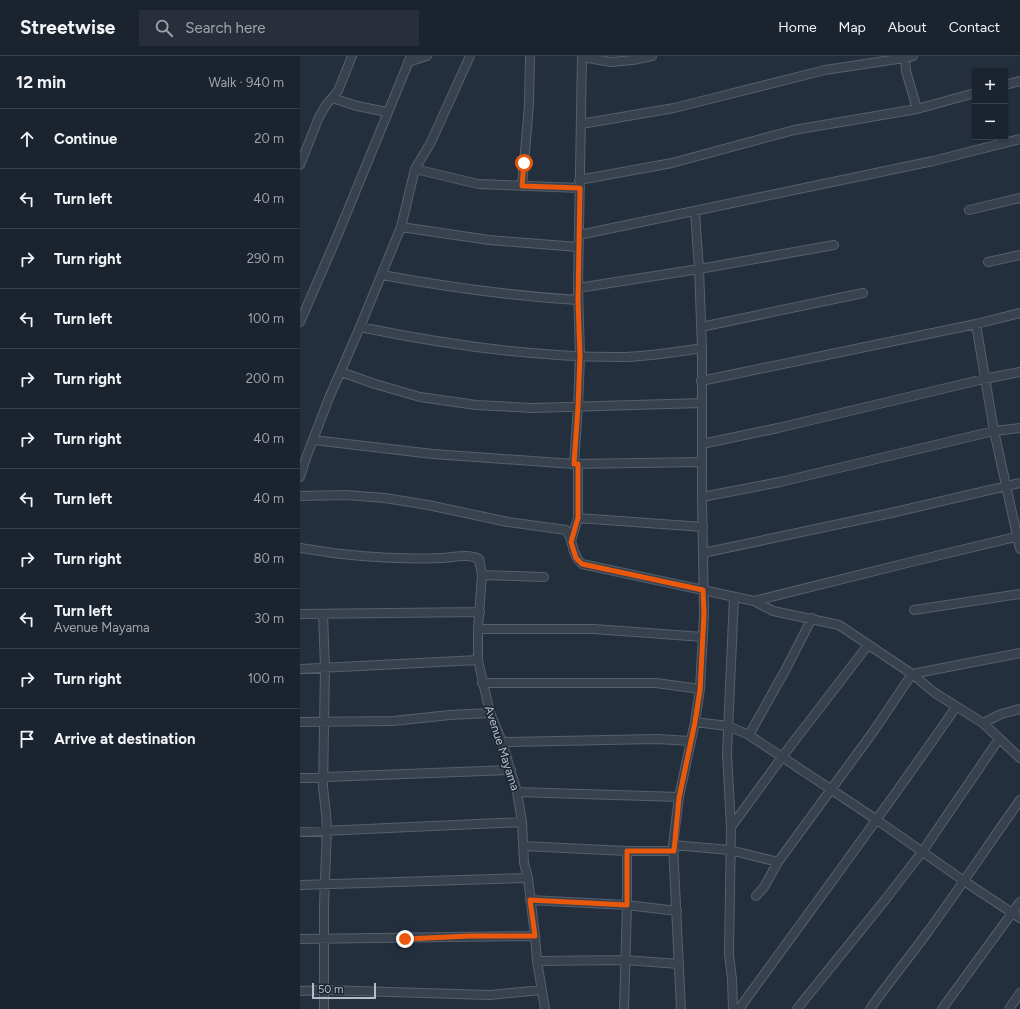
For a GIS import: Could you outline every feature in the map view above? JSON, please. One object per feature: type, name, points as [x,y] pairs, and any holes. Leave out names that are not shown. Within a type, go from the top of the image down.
[{"type":"street","points":[[300,165],[318,117],[338,91],[352,56]]},
{"type":"street","points":[[300,322],[410,59],[427,56]]},
{"type":"street","points":[[522,186],[529,105],[530,56]]},
{"type":"street","points":[[571,542],[578,518],[576,464],[580,356],[578,247],[580,235],[582,56],[611,62],[633,60],[652,56]]},
{"type":"street","points":[[300,477],[303,457],[342,372],[401,227],[415,169],[431,142],[468,57]]},
{"type":"street","points":[[581,124],[674,108],[825,70],[907,57],[906,71],[917,109]]},
{"type":"street","points":[[1008,84],[1020,81]]},
{"type":"street","points":[[415,169],[478,184],[522,186],[580,184],[678,162],[794,130],[917,109],[972,94]]},
{"type":"street","points":[[332,98],[357,106],[387,112]]},
{"type":"street","points":[[580,235],[933,161],[1020,139]]},
{"type":"street","points":[[969,210],[1020,198]]},
{"type":"street","points":[[681,1009],[673,848],[679,798],[700,690],[703,637],[702,327],[695,212]]},
{"type":"street","points":[[401,227],[489,240],[578,247]]},
{"type":"street","points":[[578,288],[699,269],[834,245]]},
{"type":"street","points":[[988,262],[1020,255]]},
{"type":"street","points":[[382,275],[478,291],[540,298],[578,300]]},
{"type":"street","points":[[702,327],[863,293]]},
{"type":"street","points":[[701,381],[976,324],[1020,313]]},
{"type":"street","points":[[976,324],[984,379],[994,431],[1019,537],[1020,549]]},
{"type":"street","points":[[360,327],[414,339],[548,355],[627,356],[702,348]]},
{"type":"street","points":[[342,372],[375,384],[420,397],[476,405],[532,408],[702,403]]},
{"type":"street","points":[[702,444],[1020,372]]},
{"type":"street","points":[[702,498],[780,482],[994,431],[1020,428]]},
{"type":"street","points":[[312,440],[433,454],[576,464],[702,462]]},
{"type":"street","points":[[703,553],[891,513],[1020,483]]},
{"type":"street","points":[[300,496],[346,495],[385,498],[428,505],[508,522],[566,530],[569,534],[576,558],[582,564],[734,597],[754,602],[773,611],[812,618],[839,625],[912,674],[935,693],[983,723],[1020,758]]},
{"type":"street","points":[[578,518],[703,526]]},
{"type":"street","points":[[754,602],[915,561],[1019,537]]},
{"type":"street","name":"Avenue Mayama","points":[[300,548],[359,556],[442,558],[469,555],[479,559],[482,575],[478,629],[478,660],[490,713],[502,742],[517,792],[522,822],[523,846],[544,1009]]},
{"type":"street","points":[[482,575],[544,577]]},
{"type":"street","points":[[914,610],[1020,594]]},
{"type":"street","points":[[733,1009],[729,954],[731,827],[728,787],[728,726],[734,597]]},
{"type":"street","points":[[300,614],[480,612]]},
{"type":"street","points":[[323,614],[325,668],[323,787],[326,814],[324,1009]]},
{"type":"street","points":[[749,735],[787,667],[812,618]]},
{"type":"street","points":[[478,629],[594,629],[703,637]]},
{"type":"street","points":[[731,827],[782,757],[868,645]]},
{"type":"street","points":[[756,896],[764,886],[778,862],[874,732],[912,674],[1020,653]]},
{"type":"street","points":[[300,668],[478,660]]},
{"type":"street","points":[[482,683],[656,683],[700,690]]},
{"type":"street","points":[[739,1009],[840,868],[877,820],[956,707]]},
{"type":"street","points":[[983,723],[1001,714],[1020,708]]},
{"type":"street","points":[[300,722],[392,721],[450,715],[490,713]]},
{"type":"street","points":[[695,722],[728,726],[749,735],[1020,918]]},
{"type":"street","points":[[502,742],[648,739],[691,741]]},
{"type":"street","points":[[797,1009],[886,900],[922,852],[999,739]]},
{"type":"street","points":[[300,778],[511,770]]},
{"type":"street","points":[[517,792],[679,798]]},
{"type":"street","points":[[870,1009],[919,944],[1020,800]]},
{"type":"street","points":[[300,832],[522,822]]},
{"type":"street","points":[[523,846],[627,851],[673,848],[730,850],[778,862]]},
{"type":"street","points":[[624,1009],[627,851]]},
{"type":"street","points":[[300,885],[528,878]]},
{"type":"street","points":[[530,900],[627,905],[677,911]]},
{"type":"street","points":[[942,1009],[1020,902]]},
{"type":"street","points":[[300,939],[405,939],[470,936],[535,936]]},
{"type":"street","points":[[537,962],[625,960],[679,964]]},
{"type":"street","points":[[300,991],[325,990],[490,995],[542,990]]},
{"type":"street","points":[[1009,1009],[1020,992]]},
{"type":"route","points":[[405,939],[470,936],[535,936],[530,900],[627,905],[627,851],[674,851],[673,845],[679,798],[700,690],[704,614],[703,590],[582,564],[576,558],[571,542],[578,518],[578,464],[574,464],[580,356],[578,247],[580,235],[580,188],[522,186],[524,163]]}]
